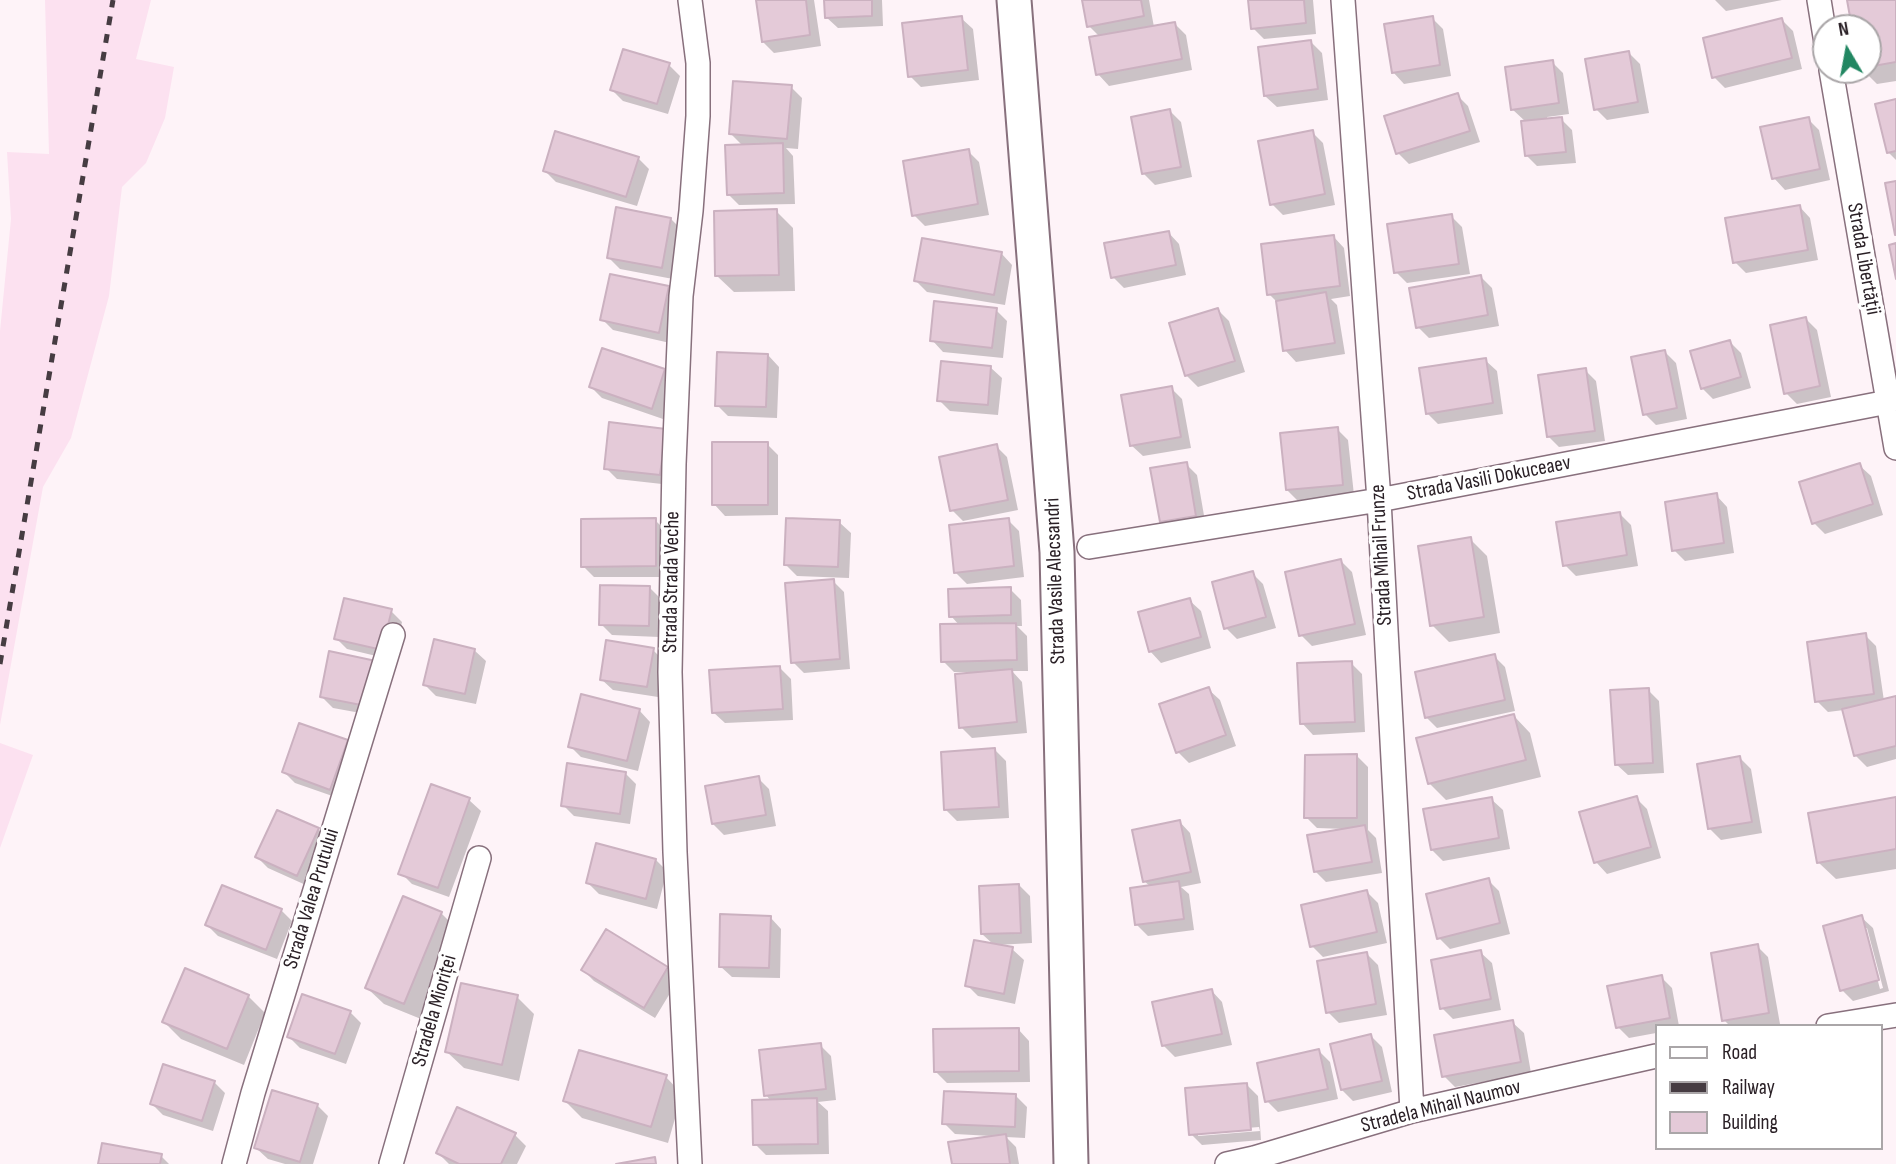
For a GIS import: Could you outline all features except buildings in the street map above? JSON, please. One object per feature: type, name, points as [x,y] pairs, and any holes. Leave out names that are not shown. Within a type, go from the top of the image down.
[{"type":"main road","name":"Strada Vasile Alecsandri","points":[[1014,0],[1057,552],[1071,1164]]},
{"type":"street","name":"Strada Strada Veche","points":[[690,0],[698,63],[698,116],[681,296],[670,673],[674,852],[690,1164]]},
{"type":"street","name":"Strada Mihail Frunze","points":[[1343,0],[1379,500],[1412,1111]]},
{"type":"street","name":"Strada Libertății","points":[[1833,84],[1896,449]]},
{"type":"street","name":"Strada Vasili Dokuceaev","points":[[1089,547],[1379,500],[1888,401]]},
{"type":"street","name":"Strada Valea Prutului","points":[[234,1164],[253,1093],[393,635]]},
{"type":"street","name":"Stradela Mioriței","points":[[391,1164],[479,858]]},
{"type":"street","points":[[1840,1024],[1896,1015]]},
{"type":"street","name":"Stradela Mihail Naumov","points":[[1227,1164],[1412,1111],[1654,1056]]},
{"type":"shaded area","points":[[45,0],[151,0],[136,59],[174,67],[165,118],[146,163],[122,187],[109,296],[71,438],[43,487],[0,725],[0,331],[11,219],[7,152],[49,154]]},
{"type":"shaded area","points":[[0,743],[33,755],[0,848]]},
{"type":"railway","points":[[0,664],[113,0]]}]
